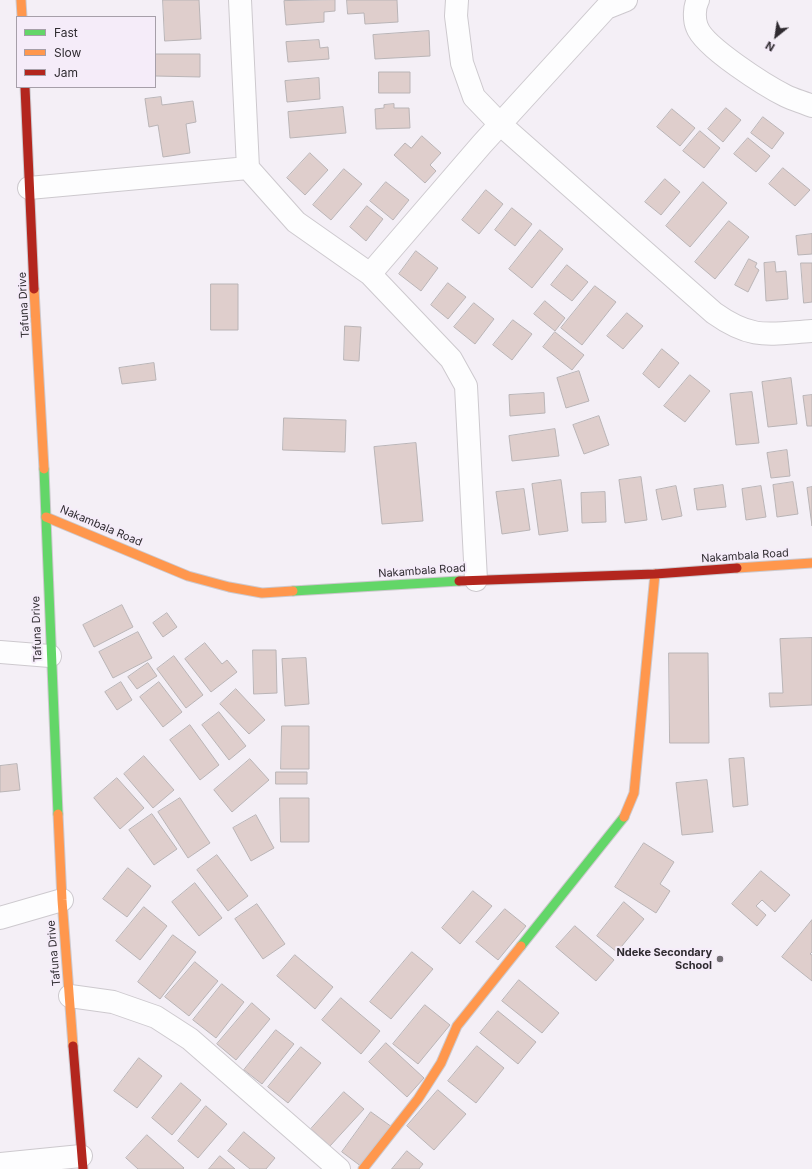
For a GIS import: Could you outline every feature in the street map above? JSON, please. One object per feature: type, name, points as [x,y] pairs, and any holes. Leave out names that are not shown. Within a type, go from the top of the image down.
[{"type":"main road","points":[[21,0],[22,16]]},
{"type":"main road","name":"Tafuna Drive","points":[[26,88],[29,188],[46,517],[50,656],[62,900],[82,1163]]},
{"type":"main road","name":"Nakambala Road","points":[[46,517],[188,576],[229,587],[262,593],[476,580],[655,574],[812,563]]},
{"type":"main road","points":[[364,1169],[418,1099],[441,1063],[457,1026],[625,816],[634,793],[655,574]]},
{"type":"street","points":[[240,0],[248,168],[296,222],[370,274],[451,359],[466,386],[476,580]]},
{"type":"street","points":[[457,0],[456,16],[462,63],[474,97],[500,124],[714,313],[733,326],[752,333],[768,334],[812,331]]},
{"type":"street","points":[[370,274],[500,124],[606,8],[626,0]]},
{"type":"street","points":[[698,0],[695,5],[696,27],[715,50],[756,78],[786,96],[812,106]]},
{"type":"street","points":[[29,188],[248,168]]},
{"type":"street","points":[[0,652],[50,656]]},
{"type":"street","points":[[0,918],[62,900]]},
{"type":"street","points":[[70,996],[114,1002],[156,1017],[190,1039],[339,1169]]},
{"type":"street","points":[[0,1164],[82,1163]]},
{"type":"building","points":[[163,0],[199,0],[201,39],[165,41]]},
{"type":"building","points":[[335,0],[335,11],[324,12],[324,22],[286,25],[284,1]]},
{"type":"building","points":[[347,0],[397,0],[398,22],[365,24],[364,13],[348,14]]},
{"type":"building","points":[[429,31],[430,56],[375,59],[373,35]]},
{"type":"building","points":[[319,40],[320,48],[328,47],[329,59],[288,62],[286,42]]},
{"type":"building","points":[[156,54],[200,54],[200,77],[156,76]]},
{"type":"building","points":[[379,72],[410,72],[410,93],[379,93]]},
{"type":"building","points":[[319,78],[320,99],[287,102],[285,81]]},
{"type":"building","points":[[161,97],[162,105],[193,101],[196,122],[186,124],[190,153],[163,157],[158,125],[149,127],[145,99]]},
{"type":"building","points":[[394,104],[394,108],[409,108],[410,128],[376,129],[375,109],[384,108],[384,105]]},
{"type":"building","points":[[343,107],[346,133],[290,138],[288,112]]},
{"type":"building","points":[[726,108],[741,120],[723,142],[708,129]]},
{"type":"building","points":[[672,109],[695,128],[680,146],[657,127]]},
{"type":"building","points":[[763,117],[784,133],[772,149],[751,133]]},
{"type":"building","points":[[700,131],[720,148],[704,168],[683,151]]},
{"type":"building","points":[[422,136],[441,153],[430,165],[436,171],[425,183],[394,155],[405,143],[411,148]]},
{"type":"building","points":[[748,138],[770,156],[756,172],[734,154]]},
{"type":"building","points":[[310,153],[328,170],[305,195],[287,178]]},
{"type":"building","points":[[783,168],[810,190],[795,206],[769,184]]},
{"type":"building","points":[[344,169],[362,184],[331,220],[313,205]]},
{"type":"building","points":[[665,179],[680,192],[661,215],[645,202]]},
{"type":"building","points":[[386,182],[409,200],[393,220],[370,201]]},
{"type":"building","points":[[703,182],[727,203],[690,247],[666,226]]},
{"type":"building","points":[[486,190],[503,204],[479,234],[462,220]]},
{"type":"building","points":[[367,206],[383,219],[366,241],[350,227]]},
{"type":"building","points":[[512,208],[532,224],[515,246],[495,230]]},
{"type":"building","points":[[729,221],[749,237],[715,279],[695,262]]},
{"type":"building","points":[[540,230],[563,249],[532,288],[509,269]]},
{"type":"building","points":[[812,234],[812,254],[798,255],[796,236]]},
{"type":"building","points":[[416,251],[438,268],[421,291],[399,274]]},
{"type":"building","points":[[749,259],[757,263],[755,267],[759,270],[748,292],[735,285]]},
{"type":"building","points":[[775,262],[776,272],[786,271],[788,299],[766,301],[764,263]]},
{"type":"building","points":[[801,263],[812,263],[812,302],[804,303]]},
{"type":"building","points":[[567,265],[588,282],[572,301],[551,285]]},
{"type":"building","points":[[448,283],[466,297],[448,319],[431,305]]},
{"type":"building","points":[[211,284],[238,284],[238,330],[211,330]]},
{"type":"building","points":[[595,286],[616,302],[582,345],[561,328]]},
{"type":"building","points":[[545,301],[565,318],[555,331],[534,314]]},
{"type":"building","points":[[474,303],[494,319],[475,344],[454,327]]},
{"type":"building","points":[[627,313],[643,326],[623,349],[607,336]]},
{"type":"building","points":[[513,320],[532,334],[512,360],[493,345]]},
{"type":"building","points":[[345,326],[361,327],[359,361],[344,360]]},
{"type":"building","points":[[555,332],[584,355],[572,370],[543,347]]},
{"type":"building","points":[[662,349],[679,363],[659,388],[643,374]]},
{"type":"building","points":[[154,363],[156,380],[122,384],[119,368]]},
{"type":"building","points":[[579,371],[589,401],[566,408],[557,378]]},
{"type":"building","points":[[690,375],[710,391],[685,422],[664,406]]},
{"type":"building","points":[[791,378],[797,424],[768,427],[762,382]]},
{"type":"building","points":[[752,392],[759,443],[736,445],[730,394]]},
{"type":"building","points":[[544,393],[545,413],[510,416],[509,395]]},
{"type":"building","points":[[812,395],[812,426],[807,426],[803,396]]},
{"type":"building","points":[[599,416],[609,445],[584,454],[573,425]]},
{"type":"building","points":[[284,418],[346,420],[345,452],[283,450]]},
{"type":"building","points":[[555,429],[559,456],[512,461],[509,436]]},
{"type":"building","points":[[416,443],[423,521],[382,524],[374,447]]},
{"type":"building","points":[[787,450],[790,476],[771,478],[767,453]]},
{"type":"building","points":[[641,477],[647,520],[625,523],[619,480]]},
{"type":"building","points":[[561,480],[568,531],[539,535],[532,484]]},
{"type":"building","points":[[793,482],[798,514],[777,517],[773,485]]},
{"type":"building","points":[[723,485],[726,507],[697,510],[694,489]]},
{"type":"building","points":[[676,486],[682,516],[662,520],[656,490]]},
{"type":"building","points":[[761,486],[766,517],[746,520],[742,489]]},
{"type":"building","points":[[812,487],[812,526],[807,488]]},
{"type":"building","points":[[524,489],[530,530],[502,534],[496,492]]},
{"type":"building","points":[[605,492],[606,522],[582,523],[581,493]]},
{"type":"building","points":[[122,605],[133,627],[94,647],[83,625]]},
{"type":"building","points":[[167,613],[177,627],[163,637],[153,623]]},
{"type":"building","points":[[138,632],[152,658],[113,678],[99,652]]},
{"type":"building","points":[[812,638],[812,705],[770,707],[769,693],[783,693],[780,639]]},
{"type":"building","points":[[205,643],[222,664],[227,660],[237,672],[211,692],[185,659]]},
{"type":"building","points":[[253,650],[276,650],[277,693],[254,694]]},
{"type":"building","points":[[669,653],[708,653],[709,743],[670,743]]},
{"type":"building","points":[[174,656],[203,695],[186,708],[157,669]]},
{"type":"building","points":[[306,658],[309,704],[285,706],[282,659]]},
{"type":"building","points":[[148,663],[157,676],[137,689],[128,677]]},
{"type":"building","points":[[121,682],[132,700],[117,710],[105,692]]},
{"type":"building","points":[[159,682],[182,712],[163,727],[140,697]]},
{"type":"building","points":[[236,689],[265,720],[249,734],[220,704]]},
{"type":"building","points":[[219,712],[246,746],[229,760],[202,725]]},
{"type":"building","points":[[190,725],[219,765],[200,780],[170,740]]},
{"type":"building","points":[[282,726],[309,726],[309,769],[281,769]]},
{"type":"building","points":[[144,756],[174,790],[153,808],[124,774]]},
{"type":"building","points":[[744,758],[748,805],[733,807],[729,759]]},
{"type":"building","points":[[250,759],[269,780],[232,812],[214,790]]},
{"type":"building","points":[[17,764],[20,790],[0,792],[0,766]]},
{"type":"building","points":[[276,772],[307,772],[307,784],[276,784]]},
{"type":"building","points":[[117,778],[144,808],[120,829],[94,798]]},
{"type":"building","points":[[707,780],[713,832],[682,835],[676,783]]},
{"type":"building","points":[[180,798],[210,843],[188,858],[158,812]]},
{"type":"building","points":[[280,798],[309,798],[309,842],[281,842]]},
{"type":"building","points":[[152,814],[177,849],[154,865],[129,830]]},
{"type":"building","points":[[256,815],[274,848],[251,861],[233,828]]},
{"type":"building","points":[[644,843],[674,862],[660,884],[670,891],[656,913],[615,887]]},
{"type":"building","points":[[217,855],[248,896],[228,911],[197,870]]},
{"type":"building","points":[[128,868],[151,886],[127,917],[103,899]]},
{"type":"building","points":[[761,871],[790,895],[775,912],[762,900],[756,906],[766,915],[757,926],[732,904]]},
{"type":"building","points":[[195,883],[222,918],[199,936],[172,902]]},
{"type":"building","points":[[473,891],[492,906],[460,944],[442,928]]},
{"type":"building","points":[[624,902],[644,919],[617,952],[597,936]]},
{"type":"building","points":[[257,904],[285,944],[263,959],[235,919]]},
{"type":"building","points":[[144,907],[167,926],[140,960],[116,941]]},
{"type":"building","points":[[505,909],[526,926],[498,960],[476,942]]},
{"type":"building","points":[[812,920],[812,952],[810,954],[812,955],[812,981],[782,957]]},
{"type":"building","points":[[575,926],[614,960],[596,981],[556,947]]},
{"type":"building","points":[[173,935],[196,952],[160,999],[138,982]]},
{"type":"building","points":[[412,952],[433,969],[391,1019],[370,1002]]},
{"type":"building","points":[[295,955],[333,987],[315,1009],[277,976]]},
{"type":"building","points":[[195,962],[218,981],[189,1016],[165,997]]},
{"type":"building","points":[[519,980],[559,1013],[542,1033],[502,1001]]},
{"type":"building","points":[[222,984],[244,1002],[216,1038],[193,1020]]},
{"type":"building","points":[[341,998],[380,1031],[361,1054],[322,1020]]},
{"type":"building","points":[[252,1003],[270,1019],[236,1060],[217,1044]]},
{"type":"building","points":[[425,1005],[450,1025],[418,1064],[393,1044]]},
{"type":"building","points":[[498,1011],[536,1042],[518,1064],[480,1033]]},
{"type":"building","points":[[276,1030],[294,1044],[262,1084],[244,1070]]},
{"type":"building","points":[[386,1043],[424,1078],[407,1097],[369,1062]]},
{"type":"building","points":[[477,1046],[504,1068],[476,1103],[448,1081]]},
{"type":"building","points":[[301,1047],[321,1063],[288,1103],[268,1087]]},
{"type":"building","points":[[139,1058],[162,1076],[137,1108],[114,1091]]},
{"type":"building","points":[[181,1083],[201,1100],[172,1135],[152,1118]]},
{"type":"building","points":[[438,1090],[466,1114],[434,1150],[407,1126]]},
{"type":"building","points":[[344,1092],[364,1109],[330,1146],[311,1129]]},
{"type":"building","points":[[206,1106],[227,1124],[198,1158],[178,1141]]},
{"type":"building","points":[[371,1112],[392,1127],[362,1167],[342,1152]]},
{"type":"building","points":[[244,1132],[275,1158],[266,1169],[250,1169],[228,1151]]},
{"type":"building","points":[[147,1135],[184,1168],[138,1169],[126,1158]]},
{"type":"building","points":[[407,1151],[423,1164],[419,1169],[392,1169]]},
{"type":"building","points":[[220,1156],[235,1169],[209,1169]]},
{"type":"traffic: fast","points":[[44,469],[58,814]]},
{"type":"traffic: fast","points":[[293,591],[459,581]]},
{"type":"traffic: fast","points":[[521,946],[624,817]]},
{"type":"traffic: slow","points":[[21,0],[22,16]]},
{"type":"traffic: slow","points":[[34,289],[44,469]]},
{"type":"traffic: slow","points":[[46,517],[188,576],[229,587],[262,593],[293,591]]},
{"type":"traffic: slow","points":[[737,568],[812,563]]},
{"type":"traffic: slow","points":[[624,817],[634,793],[655,574]]},
{"type":"traffic: slow","points":[[58,814],[62,900],[73,1046]]},
{"type":"traffic: slow","points":[[363,1169],[418,1099],[441,1063],[457,1026],[521,946]]},
{"type":"traffic: jam","points":[[25,88],[34,289]]},
{"type":"traffic: jam","points":[[459,581],[655,574],[737,568]]},
{"type":"traffic: jam","points":[[73,1046],[83,1169]]},
{"type":"place","name":"Ndeke Secondary School","points":[[720,959]]}]
